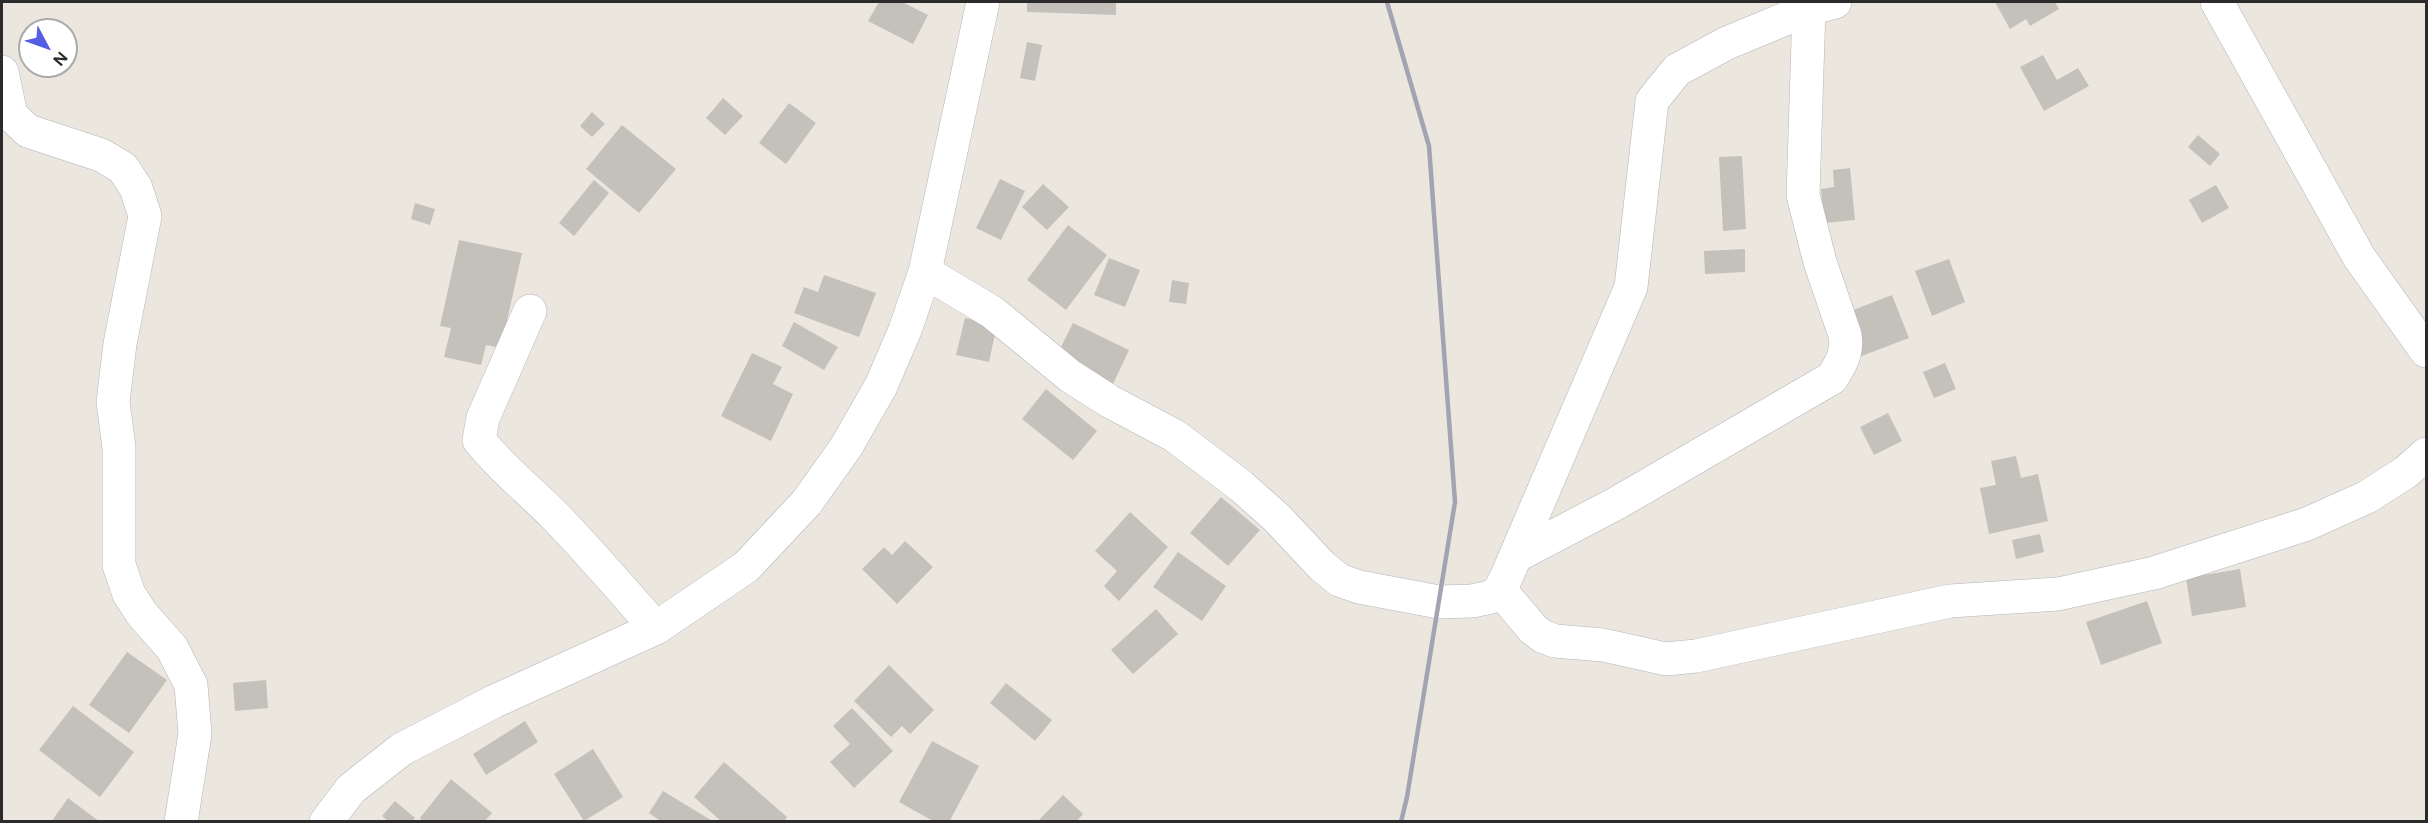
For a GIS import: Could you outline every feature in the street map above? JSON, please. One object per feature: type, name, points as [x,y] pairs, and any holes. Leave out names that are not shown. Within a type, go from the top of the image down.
[{"type":"street","points":[[326,822],[351,789],[402,749],[495,701],[656,628],[746,567],[807,502],[846,447],[881,386],[926,273],[983,2]]},
{"type":"street","points":[[2217,2],[2359,257],[2427,351]]},
{"type":"street","points":[[926,273],[992,312],[1070,376],[1109,401],[1175,436],[1263,505],[1322,566],[1339,580],[1359,587],[1439,602],[1491,597],[1500,590],[1516,556],[1631,287],[1652,101],[1677,70],[1727,43],[1822,5],[1803,195],[1820,262],[1845,335],[1847,347],[1839,367],[1832,378],[1617,503],[1516,556]]},
{"type":"street","points":[[2,72],[11,115],[28,132],[101,155],[123,168],[136,188],[145,216],[120,344],[113,402],[119,448],[119,565],[129,594],[142,614],[171,648],[191,685],[195,734],[181,822]]},
{"type":"street","points":[[530,311],[483,418],[479,440],[495,460],[570,532],[656,628]]},
{"type":"street","points":[[1500,590],[1533,629],[1542,636],[1555,641],[1603,645],[1666,659],[1696,656],[1950,602],[2058,594],[2154,573],[2307,524],[2367,497],[2406,472],[2427,454]]},
{"type":"building","points":[[879,2],[902,2],[928,15],[913,44],[868,21]]},
{"type":"building","points":[[1027,2],[1116,2],[1116,15],[1027,12]]},
{"type":"building","points":[[1995,2],[2055,2],[2059,9],[2030,26],[2026,19],[2010,29]]},
{"type":"building","points":[[1027,42],[1042,45],[1035,81],[1020,78]]},
{"type":"building","points":[[2043,55],[2057,80],[2078,68],[2089,86],[2044,111],[2020,67]]},
{"type":"building","points":[[723,98],[743,116],[725,135],[706,118]]},
{"type":"building","points":[[789,103],[816,123],[786,164],[759,143]]},
{"type":"building","points":[[592,112],[605,124],[592,137],[580,126]]},
{"type":"building","points":[[622,125],[676,169],[639,213],[586,169]]},
{"type":"building","points":[[2198,135],[2220,154],[2210,166],[2188,147]]},
{"type":"building","points":[[1742,156],[1746,229],[1723,231],[1719,157]]},
{"type":"building","points":[[1850,168],[1855,220],[1824,223],[1821,189],[1834,187],[1833,170]]},
{"type":"building","points":[[1000,179],[1025,191],[1001,240],[976,228]]},
{"type":"building","points":[[594,180],[609,193],[574,236],[559,223]]},
{"type":"building","points":[[1043,184],[1069,207],[1047,230],[1022,207]]},
{"type":"building","points":[[2216,185],[2229,208],[2202,223],[2189,200]]},
{"type":"building","points":[[415,203],[435,209],[430,225],[411,219]]},
{"type":"building","points":[[1068,225],[1107,255],[1066,310],[1027,280]]},
{"type":"building","points":[[459,240],[522,253],[501,348],[486,345],[481,365],[444,357],[451,328],[440,326]]},
{"type":"building","points":[[1745,249],[1745,272],[1705,274],[1704,251]]},
{"type":"building","points":[[1109,258],[1140,270],[1125,307],[1094,295]]},
{"type":"building","points":[[1949,259],[1965,302],[1932,316],[1915,271]]},
{"type":"building","points":[[824,275],[876,293],[859,337],[794,313],[804,287],[818,292]]},
{"type":"building","points":[[1172,280],[1189,283],[1186,304],[1169,302]]},
{"type":"building","points":[[1892,295],[1909,338],[1859,357],[1843,314]]},
{"type":"building","points":[[965,318],[997,325],[989,362],[956,355]]},
{"type":"building","points":[[794,322],[838,347],[824,370],[782,346]]},
{"type":"building","points":[[1073,323],[1129,350],[1113,384],[1056,357]]},
{"type":"building","points":[[752,353],[782,367],[773,384],[793,394],[771,441],[721,416]]},
{"type":"building","points":[[1945,363],[1956,389],[1934,398],[1923,372]]},
{"type":"building","points":[[1046,389],[1097,431],[1073,460],[1022,419]]},
{"type":"building","points":[[1888,413],[1902,441],[1874,455],[1860,427]]},
{"type":"building","points":[[2016,456],[2021,478],[2038,474],[2048,521],[1989,534],[1980,488],[1996,485],[1991,461]]},
{"type":"building","points":[[1221,497],[1260,530],[1228,566],[1190,533]]},
{"type":"building","points":[[1130,512],[1168,547],[1119,601],[1104,586],[1117,571],[1095,551]]},
{"type":"building","points":[[2040,534],[2044,552],[2016,559],[2012,540]]},
{"type":"building","points":[[905,541],[933,567],[897,604],[862,569],[884,547],[892,555]]},
{"type":"building","points":[[1178,552],[1226,586],[1202,621],[1153,587]]},
{"type":"building","points":[[2240,569],[2246,607],[2192,616],[2186,578]]},
{"type":"building","points":[[2147,601],[2162,643],[2101,665],[2086,622]]},
{"type":"building","points":[[1156,609],[1178,634],[1133,674],[1111,650]]},
{"type":"building","points":[[127,652],[167,680],[129,733],[89,705]]},
{"type":"building","points":[[889,665],[934,710],[910,734],[902,726],[891,737],[854,701]]},
{"type":"building","points":[[266,680],[268,708],[235,711],[233,683]]},
{"type":"building","points":[[1006,683],[1052,720],[1035,741],[990,703]]},
{"type":"building","points":[[73,706],[134,752],[100,797],[39,750]]},
{"type":"building","points":[[852,708],[893,751],[854,788],[830,762],[850,744],[833,726]]},
{"type":"building","points":[[525,721],[538,742],[486,775],[473,754]]},
{"type":"building","points":[[932,741],[979,766],[949,822],[935,822],[899,802]]},
{"type":"building","points":[[593,749],[623,797],[584,821],[554,774]]},
{"type":"building","points":[[724,762],[787,817],[784,822],[722,822],[694,797]]},
{"type":"building","points":[[451,779],[492,813],[484,822],[424,822],[420,818]]},
{"type":"building","points":[[663,791],[714,822],[662,822],[649,813]]},
{"type":"building","points":[[1063,795],[1083,814],[1076,822],[1037,822]]},
{"type":"building","points":[[68,798],[100,822],[51,822]]},
{"type":"building","points":[[395,801],[415,818],[412,822],[389,822],[382,816]]},
{"type":"railway","points":[[1387,2],[1429,146],[1455,502],[1401,822]]}]
